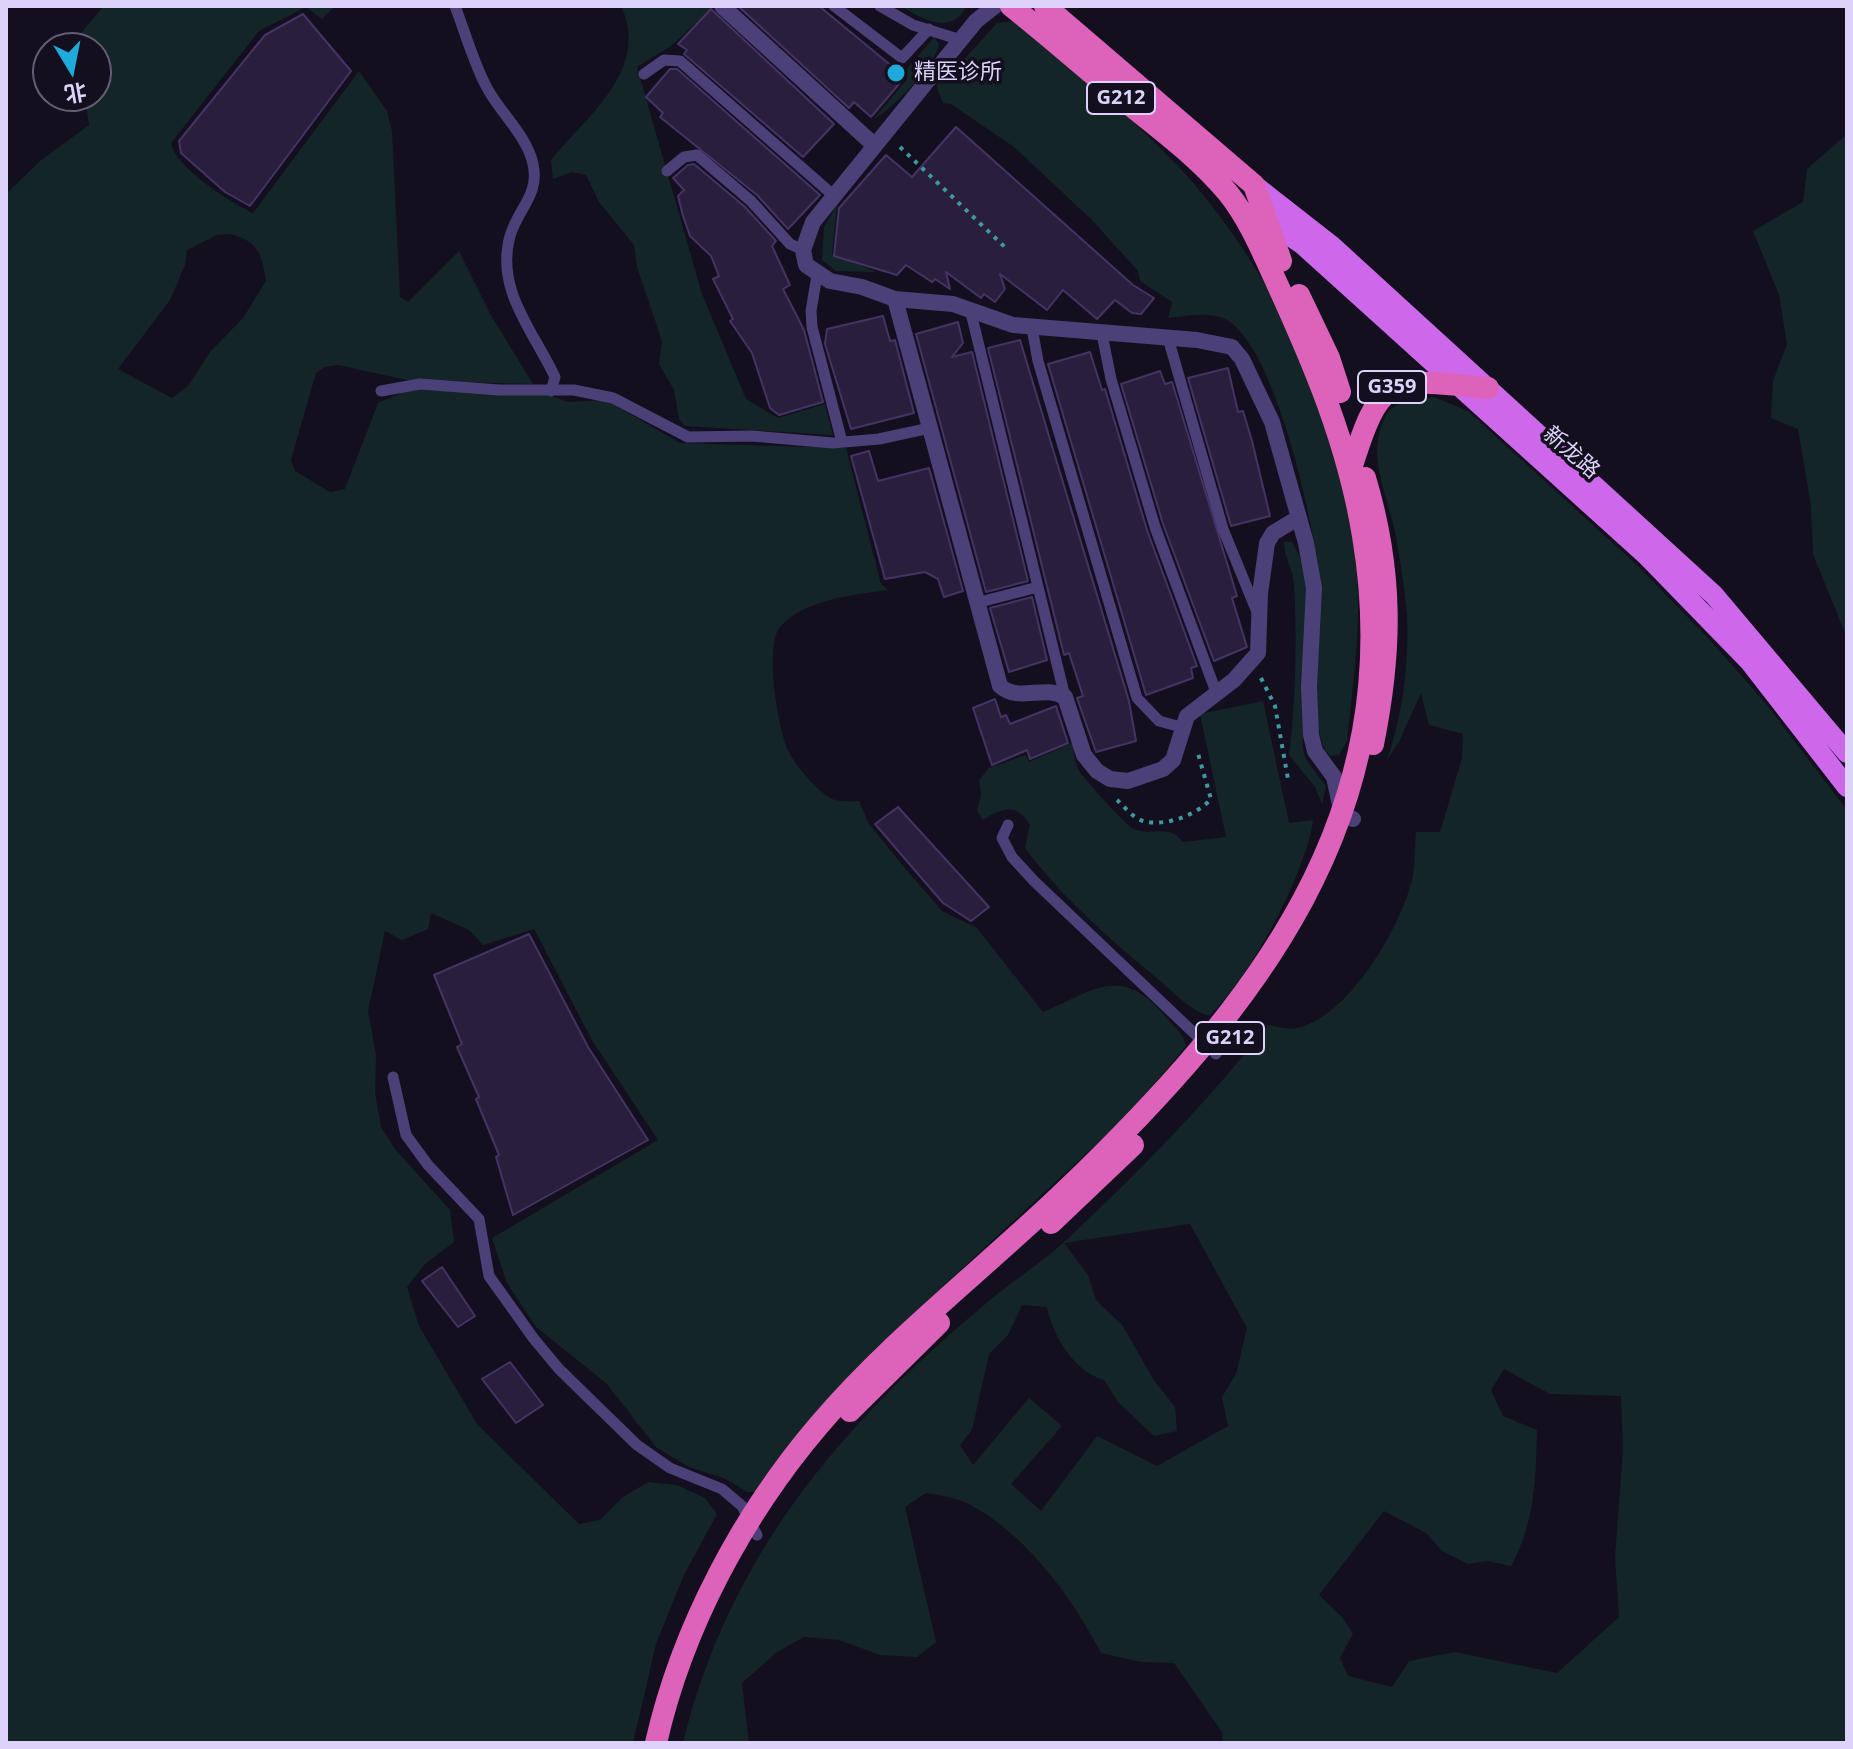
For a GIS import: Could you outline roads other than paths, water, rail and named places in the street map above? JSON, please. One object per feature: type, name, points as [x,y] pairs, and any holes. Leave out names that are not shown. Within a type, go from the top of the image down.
[{"type":"highway","name":"G212","points":[[656,1743],[664,1709],[700,1616],[753,1529],[802,1468],[851,1410],[937,1325],[1075,1203],[1144,1134],[1210,1050],[1266,990],[1330,882],[1385,684],[1389,636],[1385,560],[1377,519],[1302,333],[1247,221],[1227,193],[1180,145],[1011,6]]},
{"type":"highway","name":"G212","points":[[1045,6],[1254,185],[1278,254],[1329,358],[1353,463]]},
{"type":"highway","name":"G359","points":[[1353,463],[1365,422],[1375,403],[1390,388],[1408,381],[1488,388]]},
{"type":"highway","name":"G212","points":[[671,1743],[708,1626],[753,1529]]},
{"type":"main road","name":"新龙路","points":[[1254,185],[1332,246],[1714,595],[1847,753]]},
{"type":"main road","name":"新龙路","points":[[1227,193],[1303,245],[1600,510],[1719,630],[1787,708],[1847,787]]},
{"type":"street","points":[[722,6],[874,145]]},
{"type":"street","points":[[995,6],[961,40],[833,195],[806,233],[803,250],[806,265],[817,275],[895,299],[953,304],[1032,328],[1168,338],[1232,347],[1242,359],[1272,422],[1298,518],[1314,588],[1309,687],[1311,735],[1315,751],[1334,777],[1348,817]]},
{"type":"street","points":[[895,299],[1000,686],[1018,695],[1046,691],[1065,697],[1088,765],[1110,779],[1128,781],[1149,775],[1173,760],[1187,716],[1250,666],[1258,653],[1267,543],[1273,533],[1298,518]]},
{"type":"lane","points":[[455,6],[485,84],[533,159],[536,178],[532,199],[515,220],[507,260],[516,308],[555,377],[551,391]]},
{"type":"lane","points":[[834,6],[902,58],[929,29]]},
{"type":"lane","points":[[880,6],[897,19],[961,40]]},
{"type":"lane","points":[[644,74],[664,60],[680,61],[833,195]]},
{"type":"lane","points":[[667,171],[684,157],[697,155],[751,201],[790,244],[803,250]]},
{"type":"lane","points":[[817,275],[811,311],[812,327],[842,442]]},
{"type":"lane","points":[[970,309],[1065,697]]},
{"type":"lane","points":[[1032,328],[1038,361],[1137,698],[1159,721],[1181,727]]},
{"type":"lane","points":[[1102,334],[1111,379],[1155,527],[1216,692]]},
{"type":"lane","points":[[1168,338],[1223,529],[1259,616]]},
{"type":"lane","points":[[381,391],[420,384],[574,390],[613,398],[688,437],[752,436],[842,442],[879,439],[930,428]]},
{"type":"lane","points":[[976,603],[1038,587]]},
{"type":"lane","points":[[1008,825],[1002,838],[1012,857],[1210,1050]]},
{"type":"lane","points":[[393,1077],[406,1135],[428,1165],[479,1219],[489,1276],[534,1339],[559,1369],[637,1445],[670,1468],[722,1489],[742,1506],[753,1529]]},
{"type":"place","name":"精医诊所","points":[[896,73]]}]
